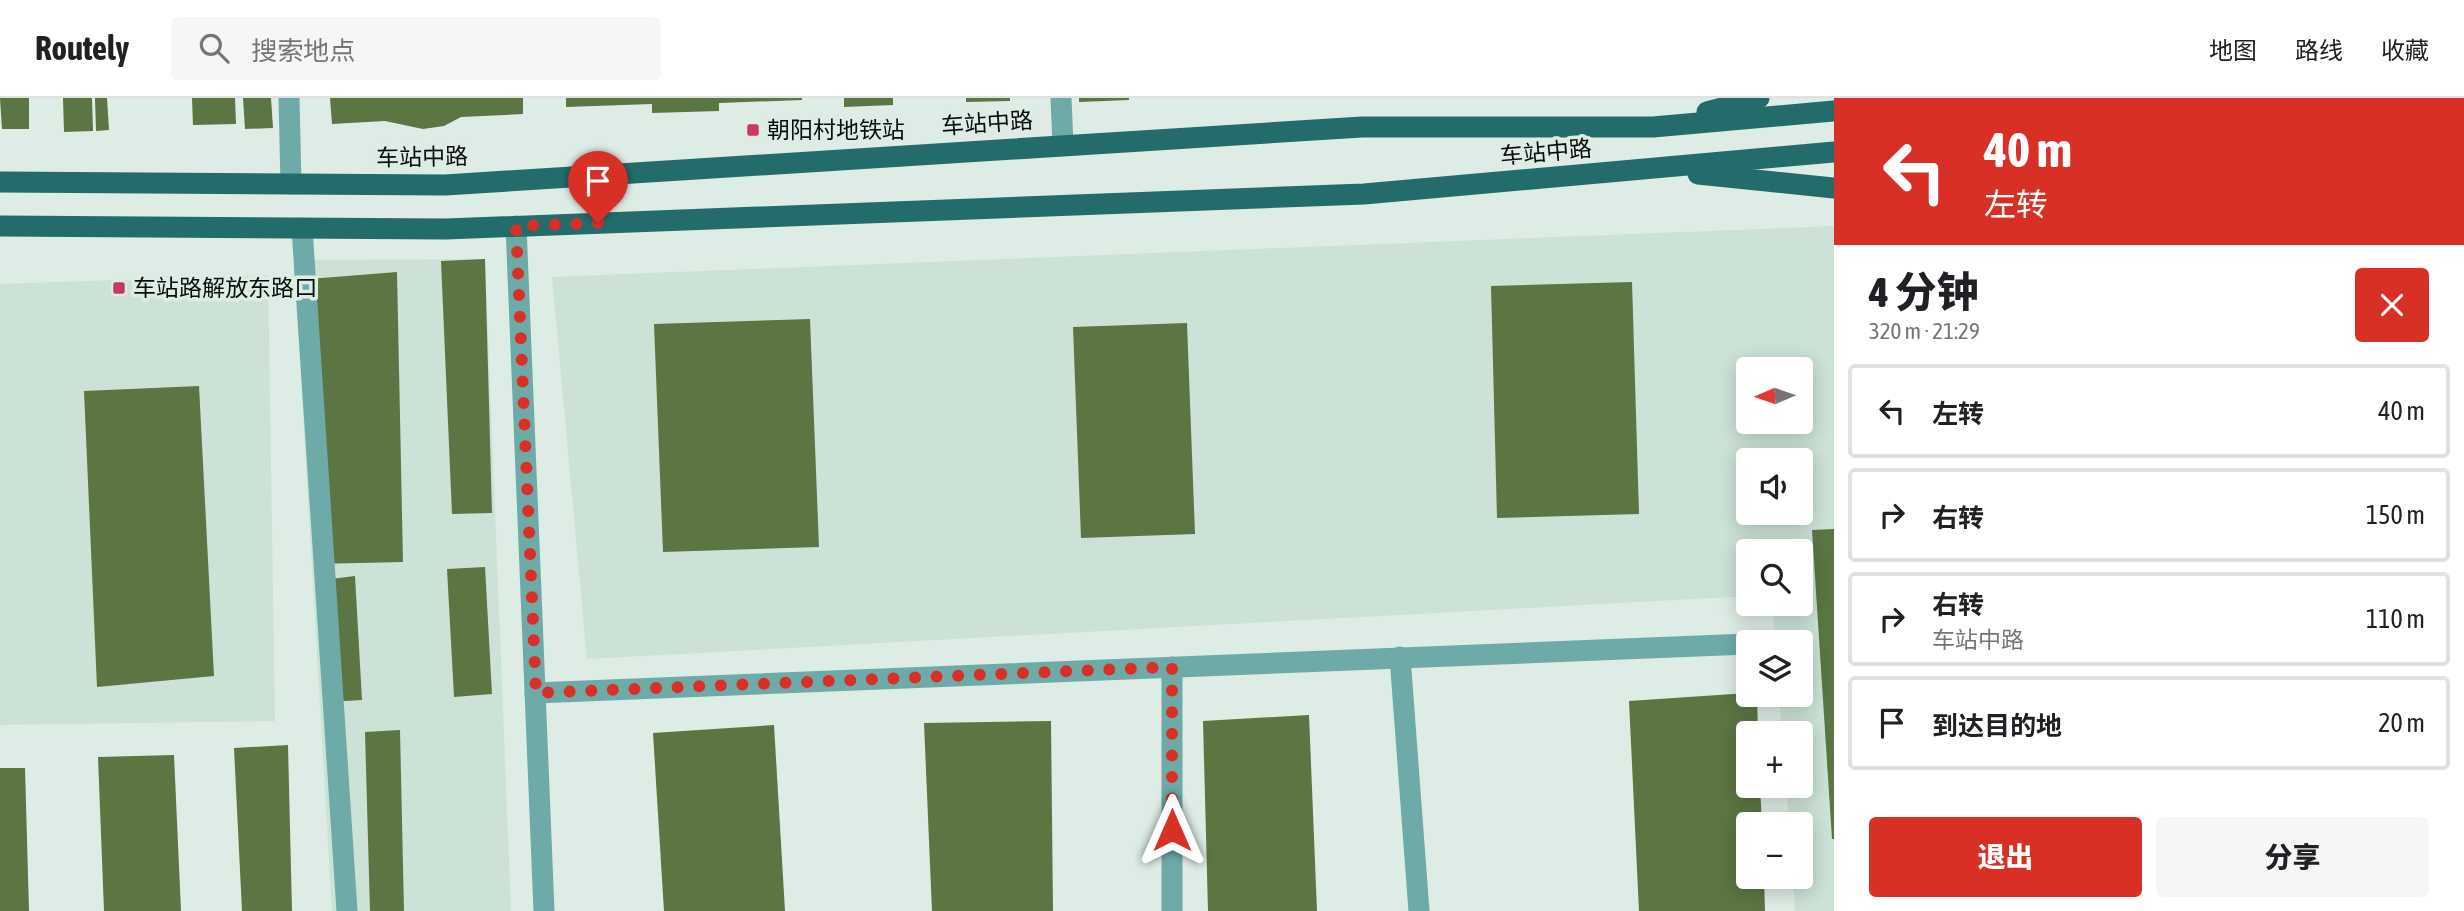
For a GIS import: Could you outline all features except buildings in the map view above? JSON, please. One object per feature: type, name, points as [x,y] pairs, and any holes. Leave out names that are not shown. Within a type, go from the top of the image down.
[{"type":"main road","points":[[1653,127],[1759,98]]},
{"type":"main road","name":"车站中路","points":[[0,182],[445,185],[1362,127],[1653,127],[1834,111]]},
{"type":"main road","name":"车站中路","points":[[0,226],[516,226],[1364,194],[1834,152]]},
{"type":"main road","points":[[1654,169],[1834,188]]},
{"type":"street","points":[[289,98],[291,184]]},
{"type":"street","points":[[1060,98],[1063,145]]},
{"type":"street","points":[[516,226],[544,911]]},
{"type":"street","points":[[302,228],[347,911]]},
{"type":"street","points":[[536,693],[1736,644]]},
{"type":"street","points":[[1400,657],[1419,911]]},
{"type":"street","points":[[1172,667],[1172,911]]},
{"type":"shaded area","points":[[1834,226],[1834,911],[1795,911],[1794,889],[1813,889],[1813,812],[1788,812],[1787,798],[1813,798],[1813,721],[1781,721],[1780,707],[1813,707],[1813,630],[1774,630],[1773,616],[1813,616],[1813,539],[1736,539],[1736,597],[587,659],[552,277]]},
{"type":"shaded area","points":[[485,259],[511,911],[332,911],[294,260]]},
{"type":"shaded area","points":[[268,275],[275,721],[0,725],[0,284]]},
{"type":"place","name":"朝阳村地铁站","points":[[753,130]]},
{"type":"place","name":"车站路解放东路口","points":[[119,288]]},
{"type":"route","points":[[598,223],[516,226],[536,693],[1172,667],[1172,830]]}]
